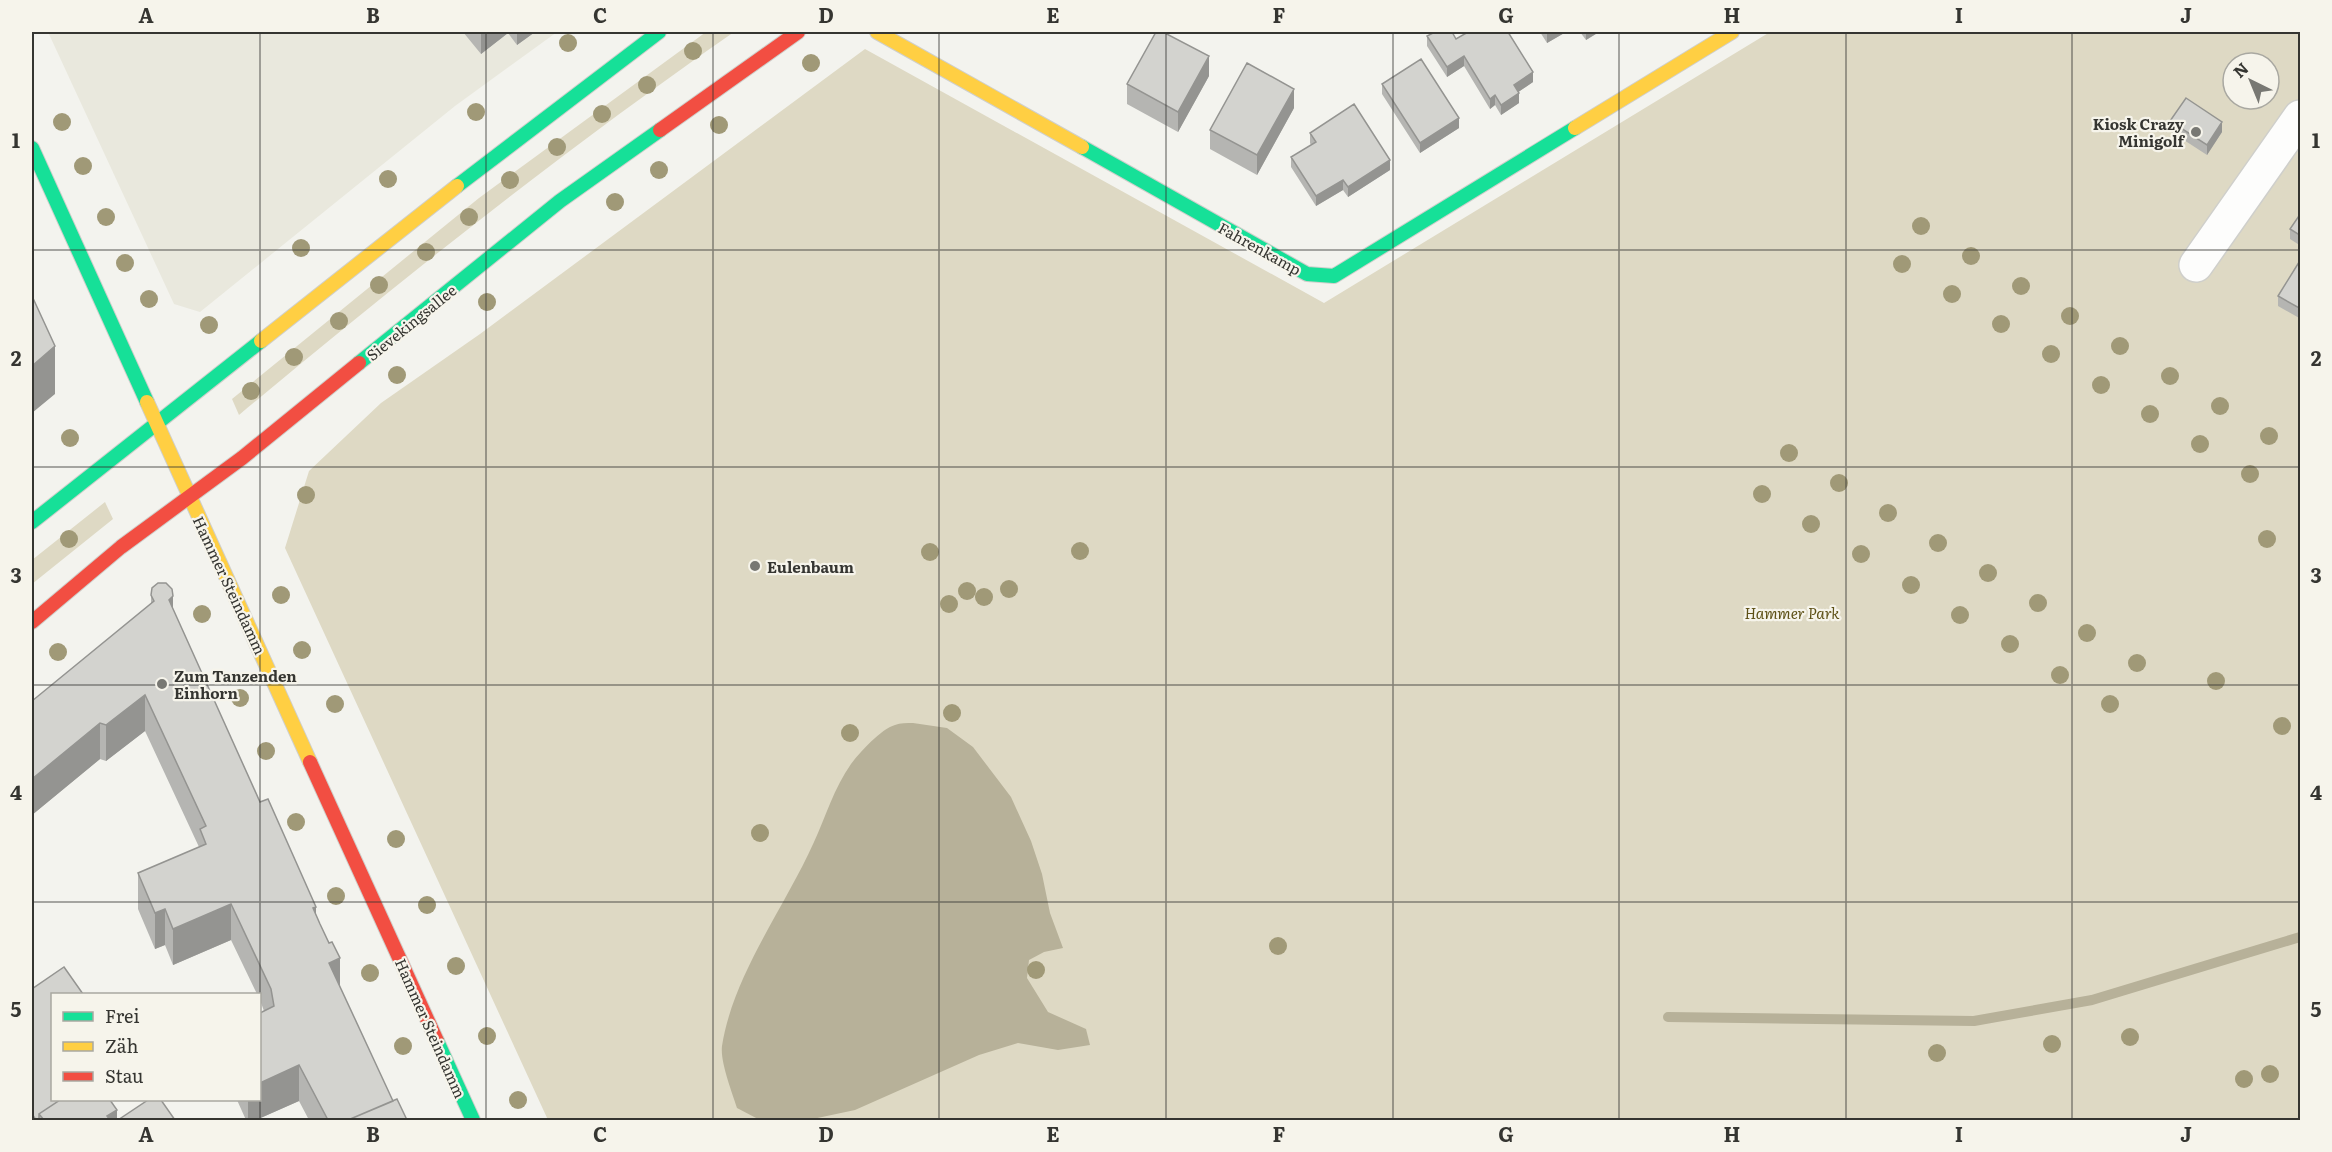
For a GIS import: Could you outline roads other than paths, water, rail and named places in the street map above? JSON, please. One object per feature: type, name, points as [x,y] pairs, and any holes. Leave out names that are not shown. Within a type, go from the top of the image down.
[{"type":"main road","points":[[32,522],[155,422],[509,145],[659,32]]},
{"type":"main road","name":"Sievekingsallee","points":[[32,622],[121,547],[242,458],[560,201],[798,32]]},
{"type":"main road","name":"Fahrenkamp","points":[[877,32],[1307,274],[1334,276],[1732,32]]},
{"type":"main road","name":"Hammer Steindamm","points":[[32,148],[473,1120]]},
{"type":"street","points":[[2196,265],[2301,117]]},
{"type":"waterway","points":[[1668,1017],[1974,1021],[2092,1000],[2300,937]]},
{"type":"place","name":"Kiosk Crazy Minigolf","points":[[2196,132]]},
{"type":"place","name":"Eulenbaum","points":[[755,566]]},
{"type":"place","name":"Zum Tanzenden Einhorn","points":[[162,684]]},
{"type":"park label","name":"Hammer Park","points":[[1792,612]]}]
